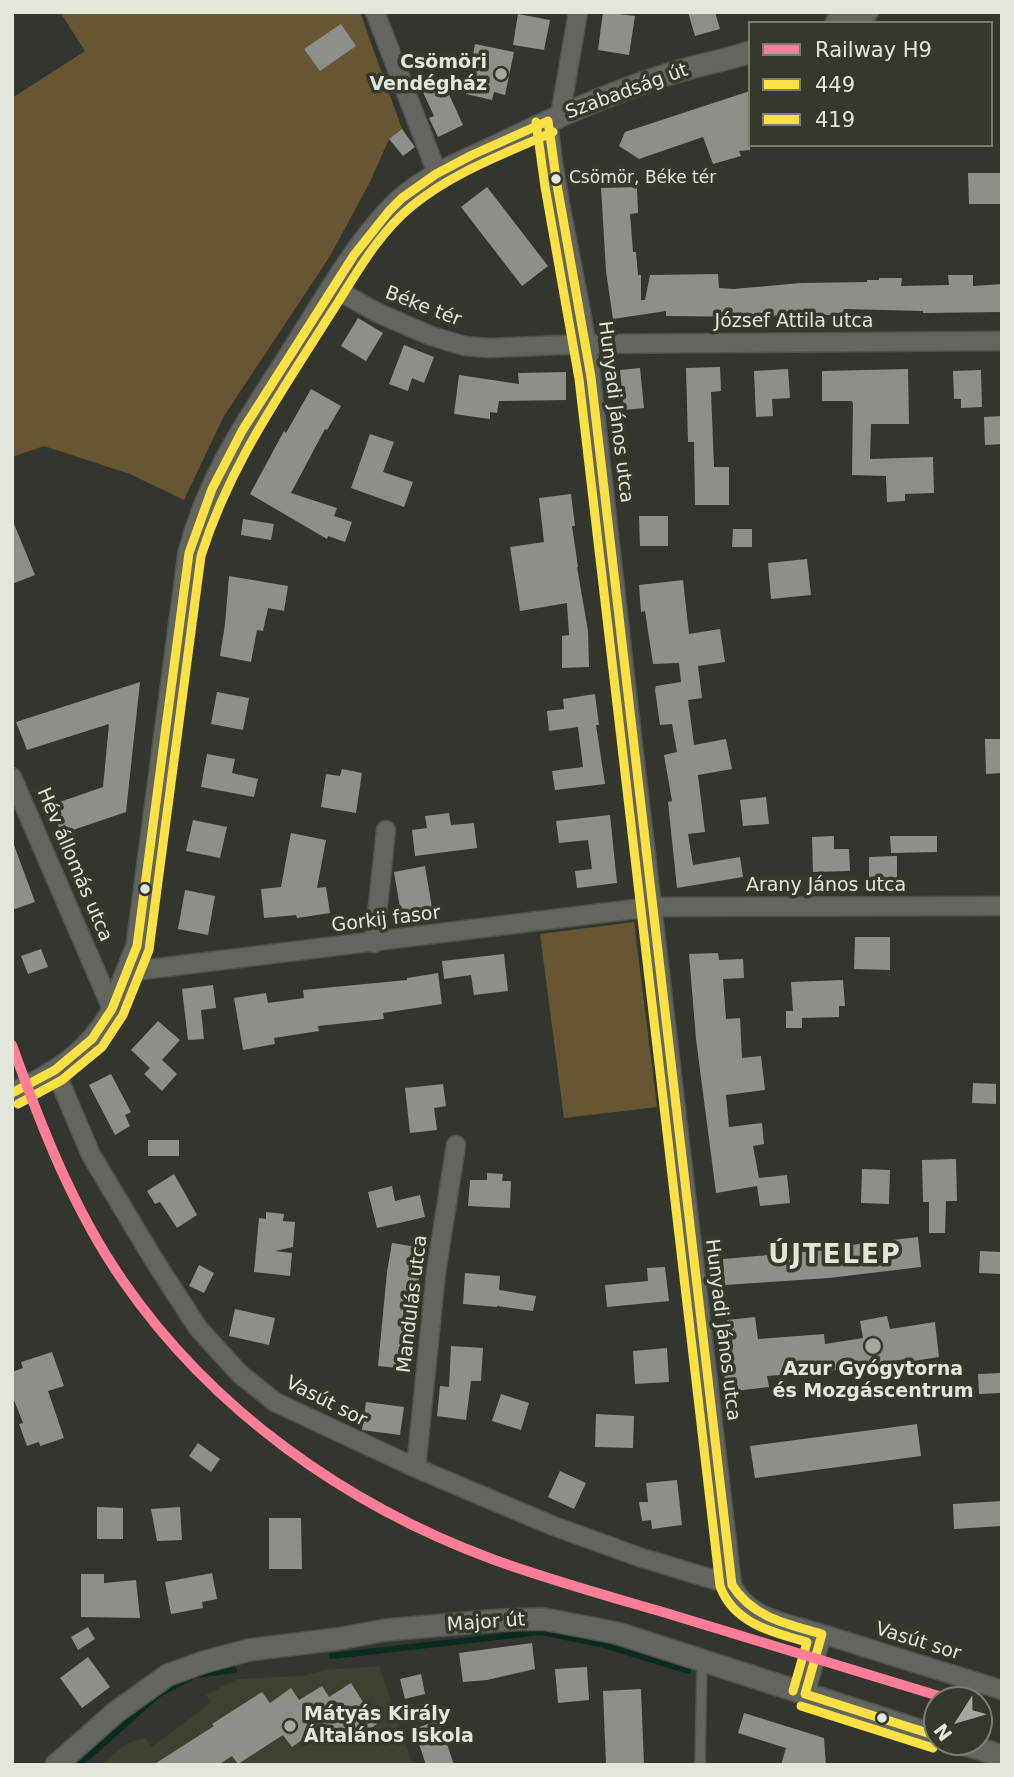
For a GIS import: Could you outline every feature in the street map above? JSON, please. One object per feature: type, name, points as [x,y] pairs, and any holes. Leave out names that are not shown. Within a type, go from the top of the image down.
[{"type":"street","points":[[374,12],[437,173]]},
{"type":"street","name":"Hunyadi János utca","points":[[578,12],[554,118],[552,158],[587,344],[732,1585]]},
{"type":"street","points":[[842,21],[867,12]]},
{"type":"street","name":"Szabadság út","points":[[12,1093],[55,1070],[92,1039],[112,1009],[137,946],[189,553],[198,519],[215,477],[236,439],[372,231],[402,199],[437,173],[592,101],[665,75],[748,53]]},
{"type":"street","name":"Béke tér","points":[[333,288],[389,318],[431,336],[465,345],[502,348],[587,344]]},
{"type":"street","name":"József Attila utca","points":[[587,344],[1002,341]]},
{"type":"street","name":"Hév állomás utca","points":[[12,777],[112,1009]]},
{"type":"street","points":[[374,943],[386,830]]},
{"type":"street","name":"Arany János utca","points":[[651,907],[1002,906]]},
{"type":"street","name":"Gorkij fasor","points":[[126,972],[651,907]]},
{"type":"street","name":"Vasút sor","points":[[55,1070],[92,1155],[198,1328],[240,1374],[275,1402],[416,1468],[551,1525],[639,1557],[732,1585]]},
{"type":"street","name":"Mandulás utca","points":[[416,1468],[436,1272],[456,1145]]},
{"type":"street","points":[[732,1585],[738,1598],[754,1613],[822,1634],[806,1694]]},
{"type":"street","name":"Major út","points":[[56,1765],[116,1712],[168,1675],[249,1650],[386,1630],[501,1620],[544,1619],[617,1633],[923,1732]]},
{"type":"street","name":"Vasút sor","points":[[822,1634],[1002,1690]]},
{"type":"lane","points":[[700,1765],[702,1660]]},
{"type":"shaded area","points":[[60,12],[360,12],[402,129],[389,139],[370,182],[330,256],[224,416],[184,500],[130,474],[44,446],[12,457],[12,98],[85,51]]},
{"type":"shaded area","points":[[634,922],[657,1107],[564,1118],[540,934]]},
{"type":"shaded area","name":"Mátyás Király Általános Iskola","points":[[379,1666],[413,1765],[100,1765],[128,1743],[145,1738],[152,1747],[211,1702],[206,1695],[237,1679],[301,1676],[325,1670]]},
{"type":"building","points":[[603,12],[635,16],[629,55],[598,50]]},
{"type":"building","points":[[688,12],[715,12],[720,29],[695,36]]},
{"type":"building","points":[[518,14],[550,20],[544,50],[513,45]]},
{"type":"building","points":[[341,24],[356,46],[320,71],[304,49]]},
{"type":"building","points":[[475,44],[514,52],[505,95],[494,92],[492,100],[466,94]]},
{"type":"building","points":[[442,79],[463,125],[438,137],[429,118],[434,116],[421,88]]},
{"type":"building","points":[[748,92],[750,150],[739,151],[741,156],[713,164],[703,137],[639,159],[619,146],[625,132]]},
{"type":"building","points":[[402,129],[415,147],[403,156],[389,139]]},
{"type":"building","points":[[968,173],[1002,173],[1002,204],[969,204]]},
{"type":"building","points":[[487,187],[548,266],[522,286],[461,207]]},
{"type":"building","points":[[637,187],[638,213],[630,214],[633,252],[636,252],[638,275],[641,275],[641,300],[645,300],[650,275],[718,274],[719,288],[734,289],[801,283],[867,282],[879,278],[902,278],[901,286],[949,285],[948,275],[973,275],[973,286],[1002,284],[1002,312],[923,313],[844,309],[844,315],[813,315],[813,312],[759,317],[666,316],[666,311],[613,319],[606,271],[601,188]]},
{"type":"building","points":[[358,318],[383,333],[366,361],[341,346]]},
{"type":"building","points":[[404,345],[434,357],[424,383],[412,378],[408,391],[389,384]]},
{"type":"building","points":[[720,367],[721,391],[711,392],[714,467],[729,467],[729,505],[695,505],[694,442],[688,442],[686,368]]},
{"type":"building","points":[[640,368],[644,408],[624,410],[620,370]]},
{"type":"building","points":[[788,369],[790,398],[772,399],[773,416],[756,417],[754,371]]},
{"type":"building","points":[[908,369],[909,424],[871,424],[870,459],[933,457],[934,493],[905,494],[905,501],[887,502],[886,476],[852,475],[853,404],[852,401],[822,401],[822,371]]},
{"type":"building","points":[[981,370],[982,407],[961,408],[961,399],[954,399],[953,371]]},
{"type":"building","points":[[566,372],[566,400],[499,401],[497,413],[490,412],[490,419],[454,414],[459,375],[519,384],[518,373]]},
{"type":"building","points":[[311,389],[341,406],[327,430],[325,429],[291,493],[337,508],[334,516],[352,522],[345,542],[328,536],[327,539],[250,494],[284,431],[286,433]]},
{"type":"building","points":[[1002,416],[1002,444],[985,445],[984,417]]},
{"type":"building","points":[[370,434],[394,442],[383,472],[413,482],[404,507],[351,488]]},
{"type":"building","points":[[571,494],[577,567],[588,631],[589,667],[562,668],[562,636],[569,635],[567,603],[520,611],[510,547],[544,542],[539,498]]},
{"type":"building","points":[[639,516],[668,516],[668,546],[640,546]]},
{"type":"building","points":[[12,519],[35,575],[12,584]]},
{"type":"building","points":[[243,519],[274,524],[271,540],[241,535]]},
{"type":"building","points":[[733,529],[752,529],[752,547],[732,547]]},
{"type":"building","points":[[807,559],[811,595],[771,599],[768,563]]},
{"type":"building","points":[[229,576],[288,586],[284,611],[268,608],[263,631],[257,630],[251,662],[220,656]]},
{"type":"building","points":[[683,580],[689,634],[720,629],[725,662],[698,666],[702,698],[688,700],[694,745],[726,739],[732,769],[698,775],[705,832],[688,834],[693,865],[740,857],[743,877],[677,888],[668,802],[672,801],[664,755],[677,752],[672,724],[660,725],[655,690],[656,686],[681,682],[679,663],[653,664],[645,611],[641,612],[639,585]]},
{"type":"building","points":[[140,682],[126,812],[61,834],[51,805],[103,787],[109,724],[27,750],[16,722]]},
{"type":"building","points":[[217,692],[249,698],[243,730],[211,724]]},
{"type":"building","points":[[595,694],[599,725],[596,725],[605,784],[555,790],[552,771],[583,767],[578,727],[549,731],[547,711],[564,709],[563,699]]},
{"type":"building","points":[[985,739],[1002,739],[1002,773],[986,774]]},
{"type":"building","points":[[207,754],[235,759],[232,773],[258,779],[254,797],[201,787]]},
{"type":"building","points":[[342,769],[362,773],[356,813],[321,807],[326,774],[340,776]]},
{"type":"building","points":[[766,797],[769,824],[743,826],[740,800]]},
{"type":"building","points":[[449,813],[451,825],[474,823],[477,848],[415,856],[412,830],[427,828],[425,816]]},
{"type":"building","points":[[610,815],[617,883],[577,888],[575,871],[592,869],[588,840],[559,843],[556,821]]},
{"type":"building","points":[[193,820],[227,827],[220,858],[186,851]]},
{"type":"building","points":[[291,833],[326,840],[317,888],[326,887],[330,913],[297,918],[296,915],[264,918],[261,889],[281,887]]},
{"type":"building","points":[[834,836],[834,849],[849,849],[850,871],[813,872],[812,837]]},
{"type":"building","points":[[890,836],[937,836],[937,852],[891,853]]},
{"type":"building","points":[[14,845],[35,902],[12,910],[12,846]]},
{"type":"building","points":[[897,856],[897,886],[869,886],[869,857]]},
{"type":"building","points":[[425,866],[432,908],[401,914],[394,872]]},
{"type":"building","points":[[185,890],[215,896],[208,935],[178,929]]},
{"type":"building","points":[[855,937],[890,937],[890,970],[854,969]]},
{"type":"building","points":[[41,949],[48,967],[28,974],[21,956]]},
{"type":"building","points":[[718,953],[719,960],[743,959],[744,978],[723,979],[726,1019],[740,1018],[742,1058],[761,1056],[765,1090],[726,1095],[729,1127],[762,1123],[764,1144],[753,1146],[759,1178],[787,1175],[790,1203],[760,1206],[757,1186],[716,1193],[696,1039],[689,954]]},
{"type":"building","points":[[504,954],[508,991],[474,995],[471,975],[444,979],[442,961]]},
{"type":"building","points":[[438,973],[442,1004],[383,1013],[384,1019],[318,1026],[319,1031],[274,1038],[275,1044],[243,1050],[234,998],[266,993],[268,1003],[304,998],[303,990],[407,980]]},
{"type":"building","points":[[843,980],[845,1006],[839,1006],[839,1017],[802,1018],[802,1028],[786,1028],[786,1011],[793,1011],[791,982]]},
{"type":"building","points":[[213,985],[216,1008],[201,1010],[204,1039],[188,1040],[182,989]]},
{"type":"building","points":[[158,1021],[180,1040],[162,1060],[177,1074],[162,1091],[144,1074],[150,1068],[131,1050]]},
{"type":"building","points":[[111,1074],[131,1112],[125,1115],[130,1126],[115,1135],[89,1085]]},
{"type":"building","points":[[973,1083],[996,1084],[996,1104],[972,1103]]},
{"type":"building","points":[[443,1084],[446,1106],[434,1108],[437,1130],[410,1133],[405,1088]]},
{"type":"building","points":[[148,1140],[179,1140],[179,1156],[148,1156]]},
{"type":"building","points":[[956,1159],[957,1201],[946,1201],[945,1233],[929,1233],[929,1202],[923,1202],[922,1160]]},
{"type":"building","points":[[862,1169],[890,1170],[889,1204],[861,1203]]},
{"type":"building","points":[[487,1173],[503,1174],[502,1181],[511,1181],[510,1208],[468,1206],[470,1180],[487,1180]]},
{"type":"building","points":[[174,1174],[197,1215],[177,1228],[160,1202],[155,1204],[147,1191]]},
{"type":"building","points":[[392,1186],[395,1201],[420,1195],[425,1217],[377,1228],[368,1192]]},
{"type":"building","points":[[266,1212],[284,1214],[283,1221],[295,1222],[293,1247],[275,1251],[292,1253],[290,1276],[254,1272],[259,1218],[266,1219]]},
{"type":"building","points":[[918,1237],[921,1267],[829,1278],[725,1285],[723,1259],[826,1250]]},
{"type":"building","points":[[392,1243],[423,1248],[407,1369],[378,1366]]},
{"type":"building","points":[[980,1251],[1002,1252],[1002,1274],[979,1273]]},
{"type":"building","points":[[199,1265],[214,1273],[204,1293],[189,1286]]},
{"type":"building","points":[[665,1267],[669,1301],[607,1307],[605,1285],[648,1281],[647,1268]]},
{"type":"building","points":[[465,1273],[500,1276],[499,1290],[536,1296],[533,1311],[463,1304]]},
{"type":"building","points":[[235,1309],[275,1318],[269,1345],[229,1336]]},
{"type":"building","points":[[887,1316],[890,1329],[935,1322],[939,1357],[767,1376],[769,1387],[726,1392],[724,1372],[734,1371],[727,1320],[755,1317],[758,1339],[824,1334],[825,1344],[863,1338],[860,1321]]},
{"type":"building","points":[[451,1346],[483,1348],[481,1381],[471,1381],[466,1420],[437,1416],[440,1386],[449,1387]]},
{"type":"building","points":[[667,1348],[669,1382],[635,1384],[633,1351]]},
{"type":"building","points":[[52,1352],[64,1386],[48,1391],[64,1438],[40,1446],[39,1442],[27,1446],[19,1424],[23,1423],[12,1395],[12,1372],[23,1368],[21,1362]]},
{"type":"building","points":[[1002,1373],[1002,1393],[979,1394],[978,1374]]},
{"type":"building","points":[[501,1394],[529,1403],[521,1430],[492,1421]]},
{"type":"building","points":[[366,1402],[404,1407],[400,1435],[362,1430]]},
{"type":"building","points":[[596,1414],[634,1416],[633,1448],[595,1447]]},
{"type":"building","points":[[917,1424],[921,1456],[755,1478],[750,1446]]},
{"type":"building","points":[[198,1443],[220,1459],[211,1472],[189,1456]]},
{"type":"building","points":[[560,1471],[586,1483],[574,1509],[548,1497]]},
{"type":"building","points":[[677,1480],[682,1525],[652,1529],[651,1520],[642,1521],[639,1502],[648,1502],[646,1483]]},
{"type":"building","points":[[1002,1501],[1002,1526],[954,1529],[953,1504]]},
{"type":"building","points":[[97,1507],[123,1508],[123,1539],[97,1539]]},
{"type":"building","points":[[180,1507],[182,1540],[157,1541],[151,1509]]},
{"type":"building","points":[[269,1518],[301,1518],[302,1569],[269,1569]]},
{"type":"building","points":[[212,1573],[217,1599],[202,1602],[203,1608],[171,1614],[165,1582]]},
{"type":"building","points":[[81,1574],[104,1574],[104,1583],[136,1580],[140,1618],[81,1617]]},
{"type":"building","points":[[88,1627],[95,1639],[78,1650],[71,1637]]},
{"type":"building","points":[[532,1643],[535,1669],[487,1680],[463,1682],[459,1653]]},
{"type":"building","points":[[88,1657],[110,1687],[82,1708],[60,1678]]},
{"type":"building","points":[[587,1667],[589,1700],[558,1703],[555,1669]]},
{"type":"building","points":[[421,1674],[425,1694],[405,1699],[400,1679]]},
{"type":"building","points":[[351,1683],[377,1724],[350,1742],[342,1730],[320,1745],[312,1733],[292,1747],[283,1735],[238,1764],[232,1756],[218,1765],[153,1765],[262,1692],[270,1703],[291,1688],[299,1700],[322,1686],[329,1697]]},
{"type":"building","points":[[641,1689],[644,1765],[606,1765],[603,1691]]},
{"type":"building","points":[[744,1713],[824,1738],[826,1765],[781,1765],[786,1748],[738,1733]]},
{"type":"building","points":[[439,1720],[454,1765],[426,1765],[414,1729]]},
{"type":"waterway","points":[[332,1656],[541,1632],[600,1644],[688,1671]]},
{"type":"waterway","points":[[79,1765],[159,1694],[195,1675],[234,1670]]},
{"type":"rail line","name":"H9","points":[[12,1045],[47,1136],[74,1196],[105,1254],[123,1281],[158,1328],[198,1371],[240,1411],[286,1448],[385,1511],[492,1559],[923,1691]]},
{"type":"transit line","name":"449","points":[[548,121],[591,377],[732,1585],[740,1596],[760,1612],[784,1623],[822,1634],[805,1694]]},
{"type":"transit line","name":"449","points":[[12,1093],[55,1070],[92,1039],[112,1009],[137,946],[189,553],[212,489],[242,431],[354,255],[389,211],[402,198],[436,174],[548,121]]},
{"type":"transit line","name":"419","points":[[536,122],[579,379],[720,1586],[726,1599],[744,1618],[781,1635],[807,1642],[793,1691]]},
{"type":"transit line","name":"419","points":[[18,1104],[62,1080],[102,1047],[123,1015],[149,950],[201,556],[212,524],[240,463],[365,260],[399,218],[428,194],[462,173],[553,132]]},
{"type":"transit line","name":"449","points":[[805,1694],[923,1732]]},
{"type":"transit line","name":"419","points":[[801,1706],[923,1745]]},
{"type":"place","name":"Csömöri Vendégház","points":[[501,74]]},
{"type":"place","name":"Csömör, Béke tér","points":[[556,179]]},
{"type":"place","name":"Azur Gyógytorna és Mozgáscentrum","points":[[873,1346]]},
{"type":"place","name":"Mátyás Király Általános Iskola","points":[[290,1726]]},
{"type":"district","name":"ÚJTELEP","points":[[835,1256]]}]
